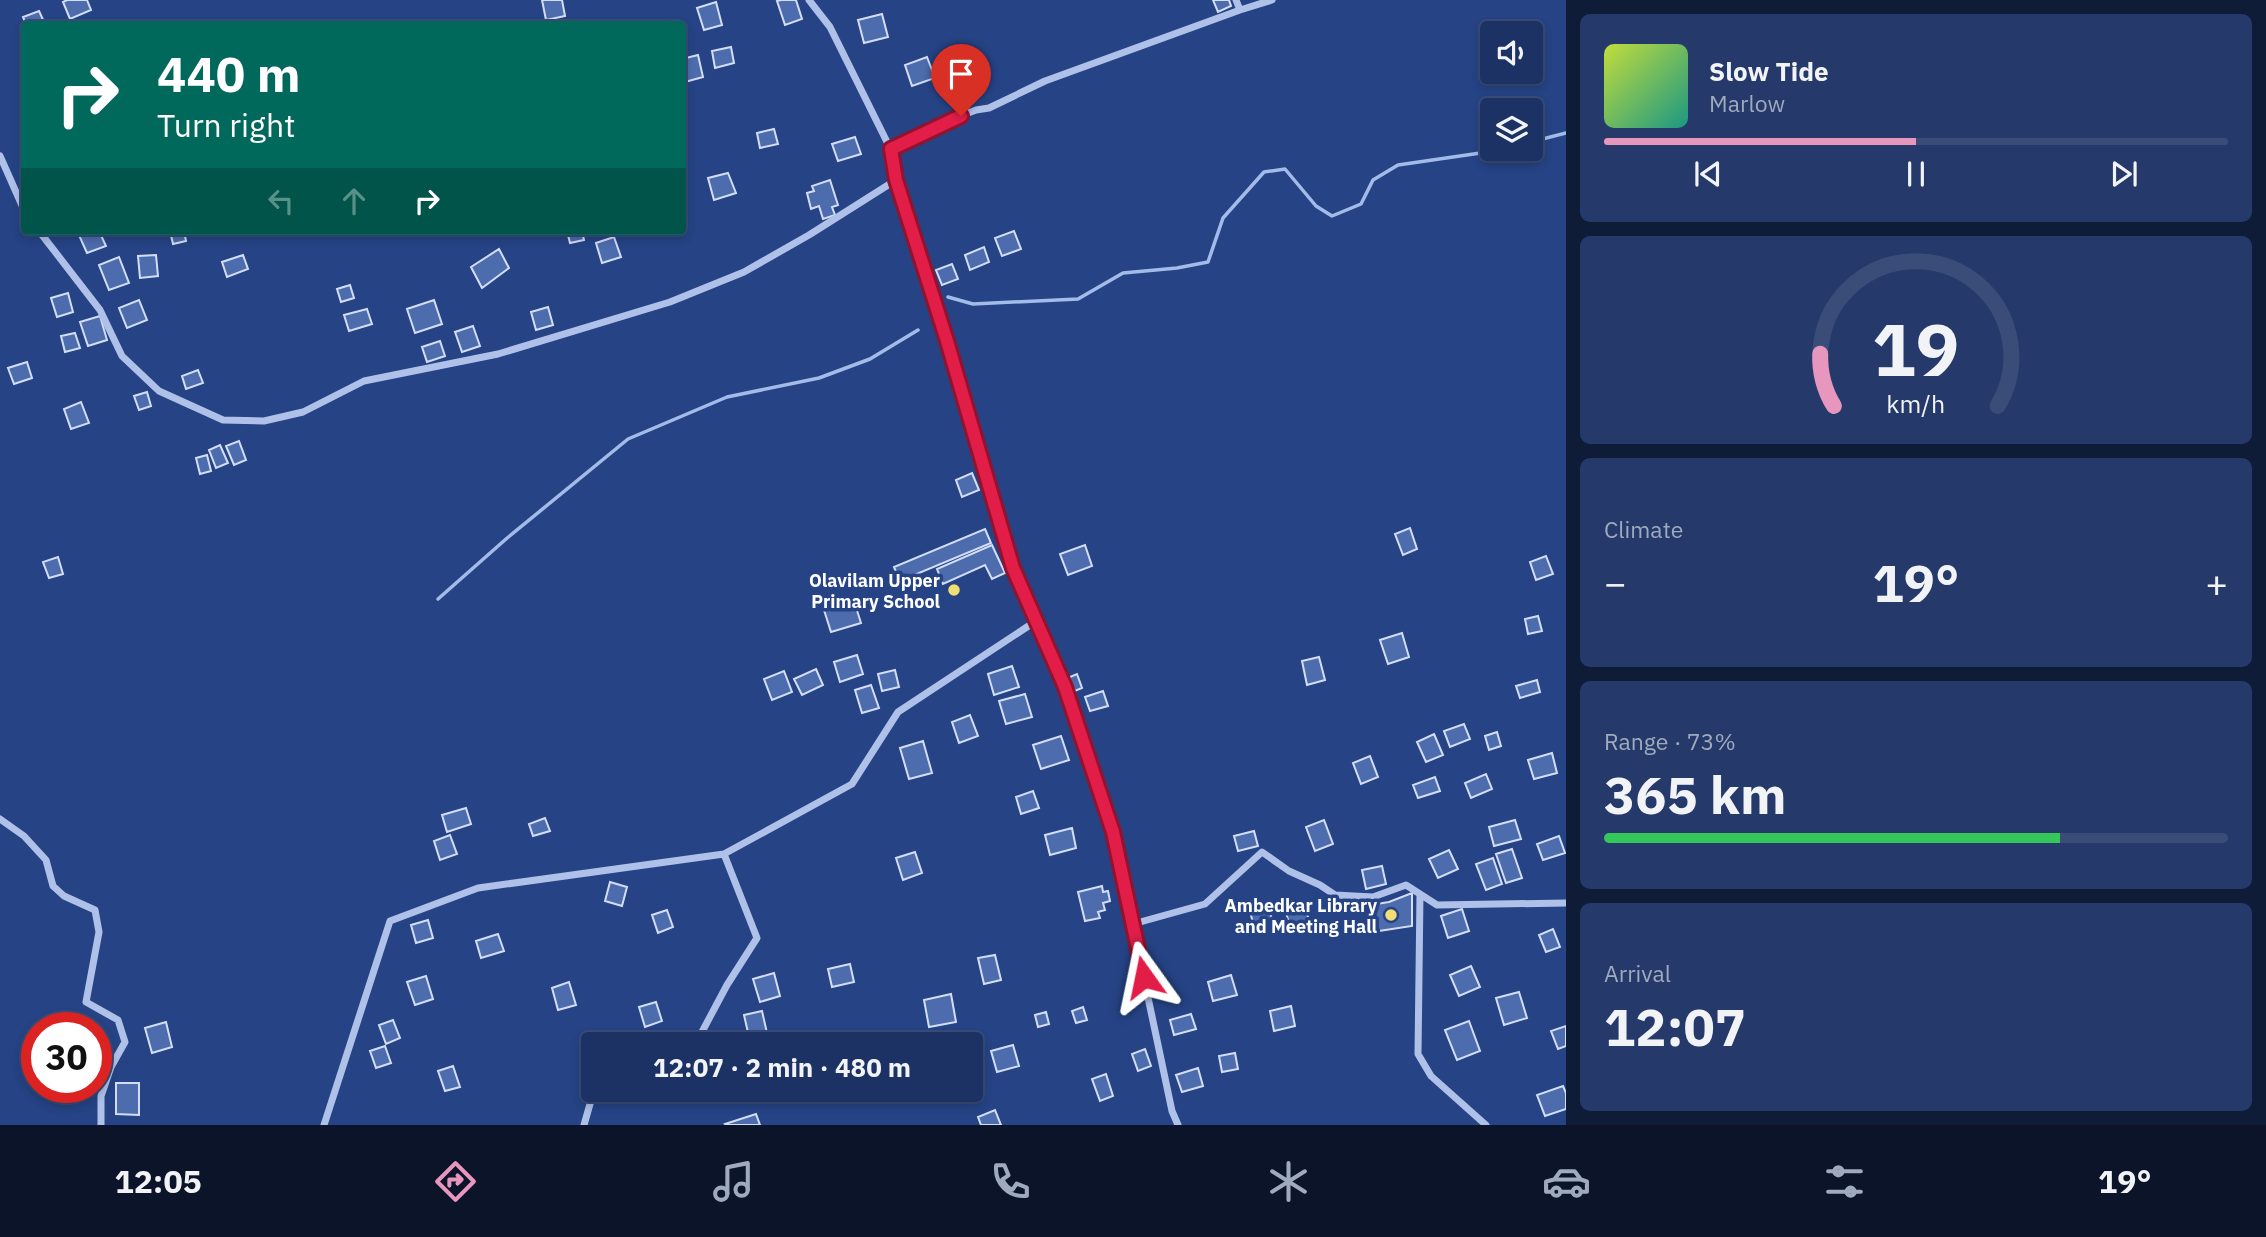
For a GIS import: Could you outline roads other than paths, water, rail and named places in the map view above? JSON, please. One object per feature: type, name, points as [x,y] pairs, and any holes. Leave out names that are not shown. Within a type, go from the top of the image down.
[{"type":"street","points":[[809,0],[830,26],[891,149],[896,180],[951,354],[1013,568],[1065,687],[1113,832],[1172,1111],[1178,1125]]},
{"type":"street","points":[[1236,0],[1240,10]]},
{"type":"street","points":[[891,149],[947,121],[989,107],[1045,81],[1272,0]]},
{"type":"street","points":[[0,156],[21,203]]},
{"type":"street","points":[[42,235],[100,310],[122,356],[159,391],[223,420],[264,421],[303,412],[364,381],[498,354],[670,302],[744,272],[896,180]]},
{"type":"street","points":[[324,1125],[390,922],[478,888],[724,854],[852,784],[898,712],[1036,621]]},
{"type":"street","points":[[0,819],[24,836],[46,860],[53,886],[64,896],[95,910],[99,932],[86,1002],[118,1020],[125,1042],[111,1066],[101,1096],[101,1125]]},
{"type":"street","points":[[1133,924],[1205,904],[1262,852],[1289,871],[1335,895],[1373,897],[1406,885],[1437,905],[1566,903]]},
{"type":"street","points":[[702,1032],[727,985],[757,938],[724,854]]},
{"type":"street","points":[[1420,894],[1418,1054],[1431,1076],[1486,1125]]},
{"type":"street","points":[[584,1125],[591,1102]]},
{"type":"waterway","points":[[1543,139],[1566,133]]},
{"type":"waterway","points":[[948,297],[973,304],[1078,299],[1123,273],[1208,262],[1223,218],[1264,172],[1285,169],[1316,206],[1332,216],[1361,204],[1373,180],[1398,165],[1480,153]]},
{"type":"waterway","points":[[438,599],[628,439],[727,397],[819,378],[870,359],[918,330]]},
{"type":"place","name":"Olavilam Upper Primary School","points":[[954,590]]},
{"type":"place","name":"Ambedkar Library and Meeting Hall","points":[[1391,915]]}]
